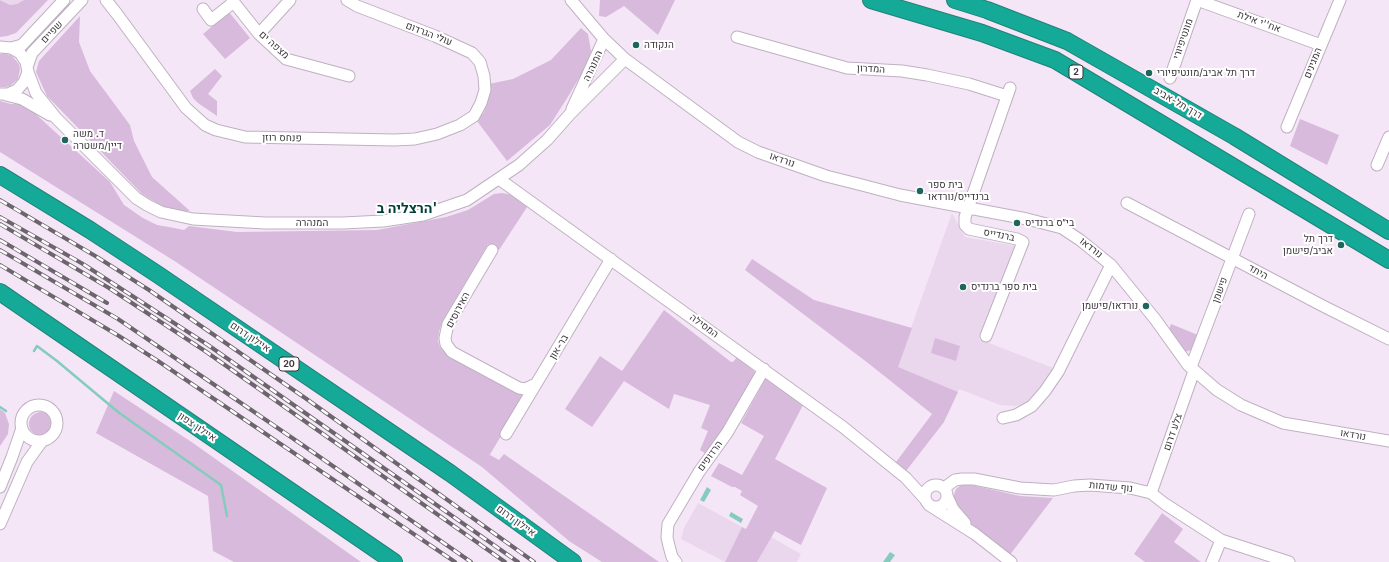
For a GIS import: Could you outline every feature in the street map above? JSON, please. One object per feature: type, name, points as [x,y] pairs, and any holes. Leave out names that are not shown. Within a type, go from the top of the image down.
[{"type":"highway","name":"2","points":[[871,0],[982,33],[1055,60],[1298,204],[1389,260]]},
{"type":"highway","name":"דרך תל-אביב","points":[[955,0],[987,10],[1067,41],[1234,136],[1389,231]]},
{"type":"highway","name":"איילון דרום","points":[[0,174],[157,274],[450,474],[573,562]]},
{"type":"highway","name":"איילון צפון","points":[[0,292],[394,562]]},
{"type":"highway","points":[[0,300],[58,332]]},
{"type":"street","name":"שפיים","points":[[3,47],[22,45],[64,0]]},
{"type":"street","name":"שפיים","points":[[76,0],[81,0]]},
{"type":"street","name":"שפיים","points":[[1,94],[13,93],[21,87],[27,78],[27,70],[32,53],[81,0]]},
{"type":"street","name":"פנחס רוזן","points":[[99,0],[114,10]]},
{"type":"street","name":"פנחס רוזן","points":[[106,0],[186,108],[205,125],[231,134],[245,137],[269,138],[415,139],[454,128],[474,116],[481,103],[485,90]]},
{"type":"street","points":[[259,34],[290,0]]},
{"type":"street","name":"עולי הגרדום","points":[[347,0],[357,6],[435,36],[472,53],[480,62],[484,76],[485,90]]},
{"type":"street","name":"נורדאו","points":[[571,0],[604,39],[625,59],[738,142],[758,152],[826,176],[900,195],[1027,219],[1062,228],[1080,240],[1111,265],[1138,297],[1188,365],[1217,390],[1242,405],[1283,422],[1389,442]]},
{"type":"street","name":"אח''י אילת","points":[[1197,0],[1321,45]]},
{"type":"street","name":"מונטיפיורי","points":[[1170,78],[1197,0]]},
{"type":"street","name":"המגינים","points":[[1287,127],[1340,0]]},
{"type":"street","name":"מצפה ים","points":[[203,9],[211,20],[233,1],[259,34],[286,59],[349,76]]},
{"type":"street","name":"המדרון","points":[[737,37],[848,68],[927,74],[1008,92],[968,208]]},
{"type":"street","name":"המנהרה","points":[[570,114],[604,39]]},
{"type":"street","name":"המנהרה","points":[[3,47],[20,53],[24,57],[27,70],[36,93],[56,118],[136,198],[161,212],[193,218],[265,223],[320,224],[383,221],[423,215],[467,200],[519,165],[547,140],[570,114],[625,59]]},
{"type":"street","name":"המנהרה","points":[[1,94],[19,97],[56,118]]},
{"type":"street","points":[[1376,165],[1389,137]]},
{"type":"street","name":"המסילה","points":[[499,179],[843,427],[906,478],[927,502],[975,534],[1011,562]]},
{"type":"street","name":"היתד","points":[[1127,203],[1389,339]]},
{"type":"street","name":"ברנדייס","points":[[968,208],[965,225],[969,229],[1017,239],[1022,242],[986,336]]},
{"type":"street","name":"פישמן","points":[[1193,369],[1249,214]]},
{"type":"street","name":"האירוסים","points":[[492,250],[448,324],[445,338],[446,344],[452,352],[519,388],[525,389],[536,384]]},
{"type":"street","name":"בר-און","points":[[506,434],[611,259]]},
{"type":"street","points":[[1003,418],[1016,415],[1032,406],[1045,391],[1058,372],[1111,265]]},
{"type":"street","name":"הרדופים","points":[[676,562],[672,557],[667,537],[668,524],[699,472],[727,433],[764,369]]},
{"type":"street","name":"צלע דרום","points":[[1151,493],[1193,369]]},
{"type":"street","points":[[0,487],[22,428],[22,416],[27,409],[36,405],[46,405],[56,415],[57,426],[55,432],[52,436],[42,441],[26,462],[0,524]]},
{"type":"street","points":[[22,428],[32,440],[42,441]]},
{"type":"street","name":"המסילה","points":[[906,478],[932,485]]},
{"type":"street","name":"נוף שדמות","points":[[946,492],[955,480],[962,478],[1020,488],[1054,490],[1074,486],[1090,485],[1130,488],[1151,493],[1221,540],[1289,562]]},
{"type":"street","points":[[939,485],[946,492],[947,499],[942,505],[936,507],[927,502],[925,492],[929,486],[939,485]]},
{"type":"street","name":"המסילה","points":[[946,492],[953,509],[975,534]]},
{"type":"street","points":[[1212,562],[1221,540]]},
{"type":"shaded area","points":[[0,0],[10,5],[17,4],[24,0],[48,0],[16,33],[0,37]]},
{"type":"shaded area","points":[[1,0],[24,0],[17,4],[9,5]]},
{"type":"shaded area","points":[[600,0],[675,0],[658,35],[624,6],[606,17],[599,16]]},
{"type":"shaded area","points":[[229,12],[250,38],[225,59],[203,34]]},
{"type":"shaded area","points":[[80,16],[79,42],[90,71],[130,125],[134,141],[152,177],[190,211],[180,211],[163,207],[142,194],[47,96],[36,72],[39,61]]},
{"type":"shaded area","points":[[581,28],[588,34],[591,51],[585,68],[550,125],[507,161],[477,121],[484,112],[488,98],[489,84],[513,79],[551,60]]},
{"type":"shaded area","points":[[0,54],[12,56],[19,64],[20,69],[18,79],[10,86],[0,87]]},
{"type":"shaded area","points":[[215,69],[222,76],[208,94],[217,101],[217,116],[198,103],[193,98],[190,91]]},
{"type":"shaded area","points":[[0,101],[11,104],[19,104],[29,108],[110,182],[124,205],[143,218],[157,225],[184,230],[189,226],[237,232],[377,230],[446,217],[468,210],[494,194],[502,193],[518,196],[529,204],[499,250],[488,244],[442,322],[438,341],[440,347],[456,361],[525,396],[489,456],[490,455],[499,460],[504,454],[659,562],[602,562],[569,541],[482,467],[176,262],[0,152]]},
{"type":"shaded area","points":[[1300,119],[1339,135],[1327,165],[1290,146]]},
{"type":"shaded area","name":"בית ספר ברנדיס","points":[[952,213],[965,237],[1016,246],[979,339],[1053,368],[1040,389],[1028,404],[1015,406],[1000,405],[959,389],[958,392],[897,367]]},
{"type":"shaded area","points":[[752,259],[814,300],[912,328],[898,367],[958,392],[944,422],[906,471],[896,462],[932,414],[868,363],[745,270]]},
{"type":"shaded area","points":[[664,310],[731,362],[733,362],[737,357],[755,372],[755,375],[708,455],[700,450],[708,431],[701,428],[710,405],[674,394],[669,409],[624,381],[592,427],[565,409],[600,356],[622,371]]},
{"type":"shaded area","points":[[1171,324],[1198,335],[1191,350],[1185,352],[1168,332]]},
{"type":"shaded area","points":[[935,338],[960,346],[956,361],[931,353]]},
{"type":"shaded area","points":[[766,378],[772,379],[803,405],[775,459],[827,488],[801,545],[775,531],[757,562],[725,562],[742,527],[746,529],[758,506],[740,495],[742,491],[711,476],[719,463],[742,475],[764,436],[741,423]]},
{"type":"shaded area","points":[[114,391],[193,443],[361,562],[234,562],[213,551],[208,496],[96,433]]},
{"type":"shaded area","points":[[0,409],[5,413],[9,424],[8,434],[0,446]]},
{"type":"shaded area","points":[[41,412],[49,416],[53,424],[49,432],[41,436],[33,432],[29,424],[33,416]]},
{"type":"shaded area","points":[[967,484],[1020,496],[1053,498],[1009,556],[971,525],[958,512],[954,502],[954,495],[956,489],[961,485]]},
{"type":"shaded area","points":[[707,487],[711,490],[704,502],[700,500]]},
{"type":"shaded area","points":[[698,503],[742,527],[725,562],[681,539],[684,528]]},
{"type":"shaded area","points":[[731,512],[743,519],[741,523],[729,516]]},
{"type":"shaded area","points":[[1162,513],[1183,529],[1174,542],[1201,562],[1145,562],[1134,554]]},
{"type":"shaded area","points":[[771,537],[801,554],[797,562],[757,562]]},
{"type":"shaded area","points":[[890,552],[895,555],[890,562],[883,562]]},
{"type":"waterway","points":[[34,351],[37,346],[118,412],[221,485],[227,516]]},
{"type":"waterway","points":[[0,407],[6,411]]},
{"type":"railway","points":[[0,200],[97,257],[149,290],[308,400],[534,562]]},
{"type":"railway","points":[[0,217],[83,264],[208,345],[518,562]]},
{"type":"railway","points":[[0,224],[109,288],[205,351],[505,562]]},
{"type":"railway","points":[[0,240],[107,303]]},
{"type":"railway","points":[[0,250],[118,319],[471,562]]},
{"type":"railway","points":[[0,265],[158,361],[455,562]]},
{"type":"place","name":"הנקודה","points":[[636,45]]},
{"type":"place","name":"דרך תל אביב/מונטיפיורי","points":[[1149,73]]},
{"type":"place","name":"ד. משה דיין/משטרה","points":[[65,140]]},
{"type":"place","name":"בית ספר ברנדייס/נורדאו","points":[[920,191]]},
{"type":"place","name":"בי״ס ברנדיס","points":[[1017,223]]},
{"type":"place","name":"דרך תל אביב/פישמן","points":[[1341,245]]},
{"type":"place","name":"בית ספר ברנדיס","points":[[963,287]]},
{"type":"place","name":"נורדאו/פישמן","points":[[1146,306]]},
{"type":"district","name":"הרצליה ב'","points":[[407,209]]}]
